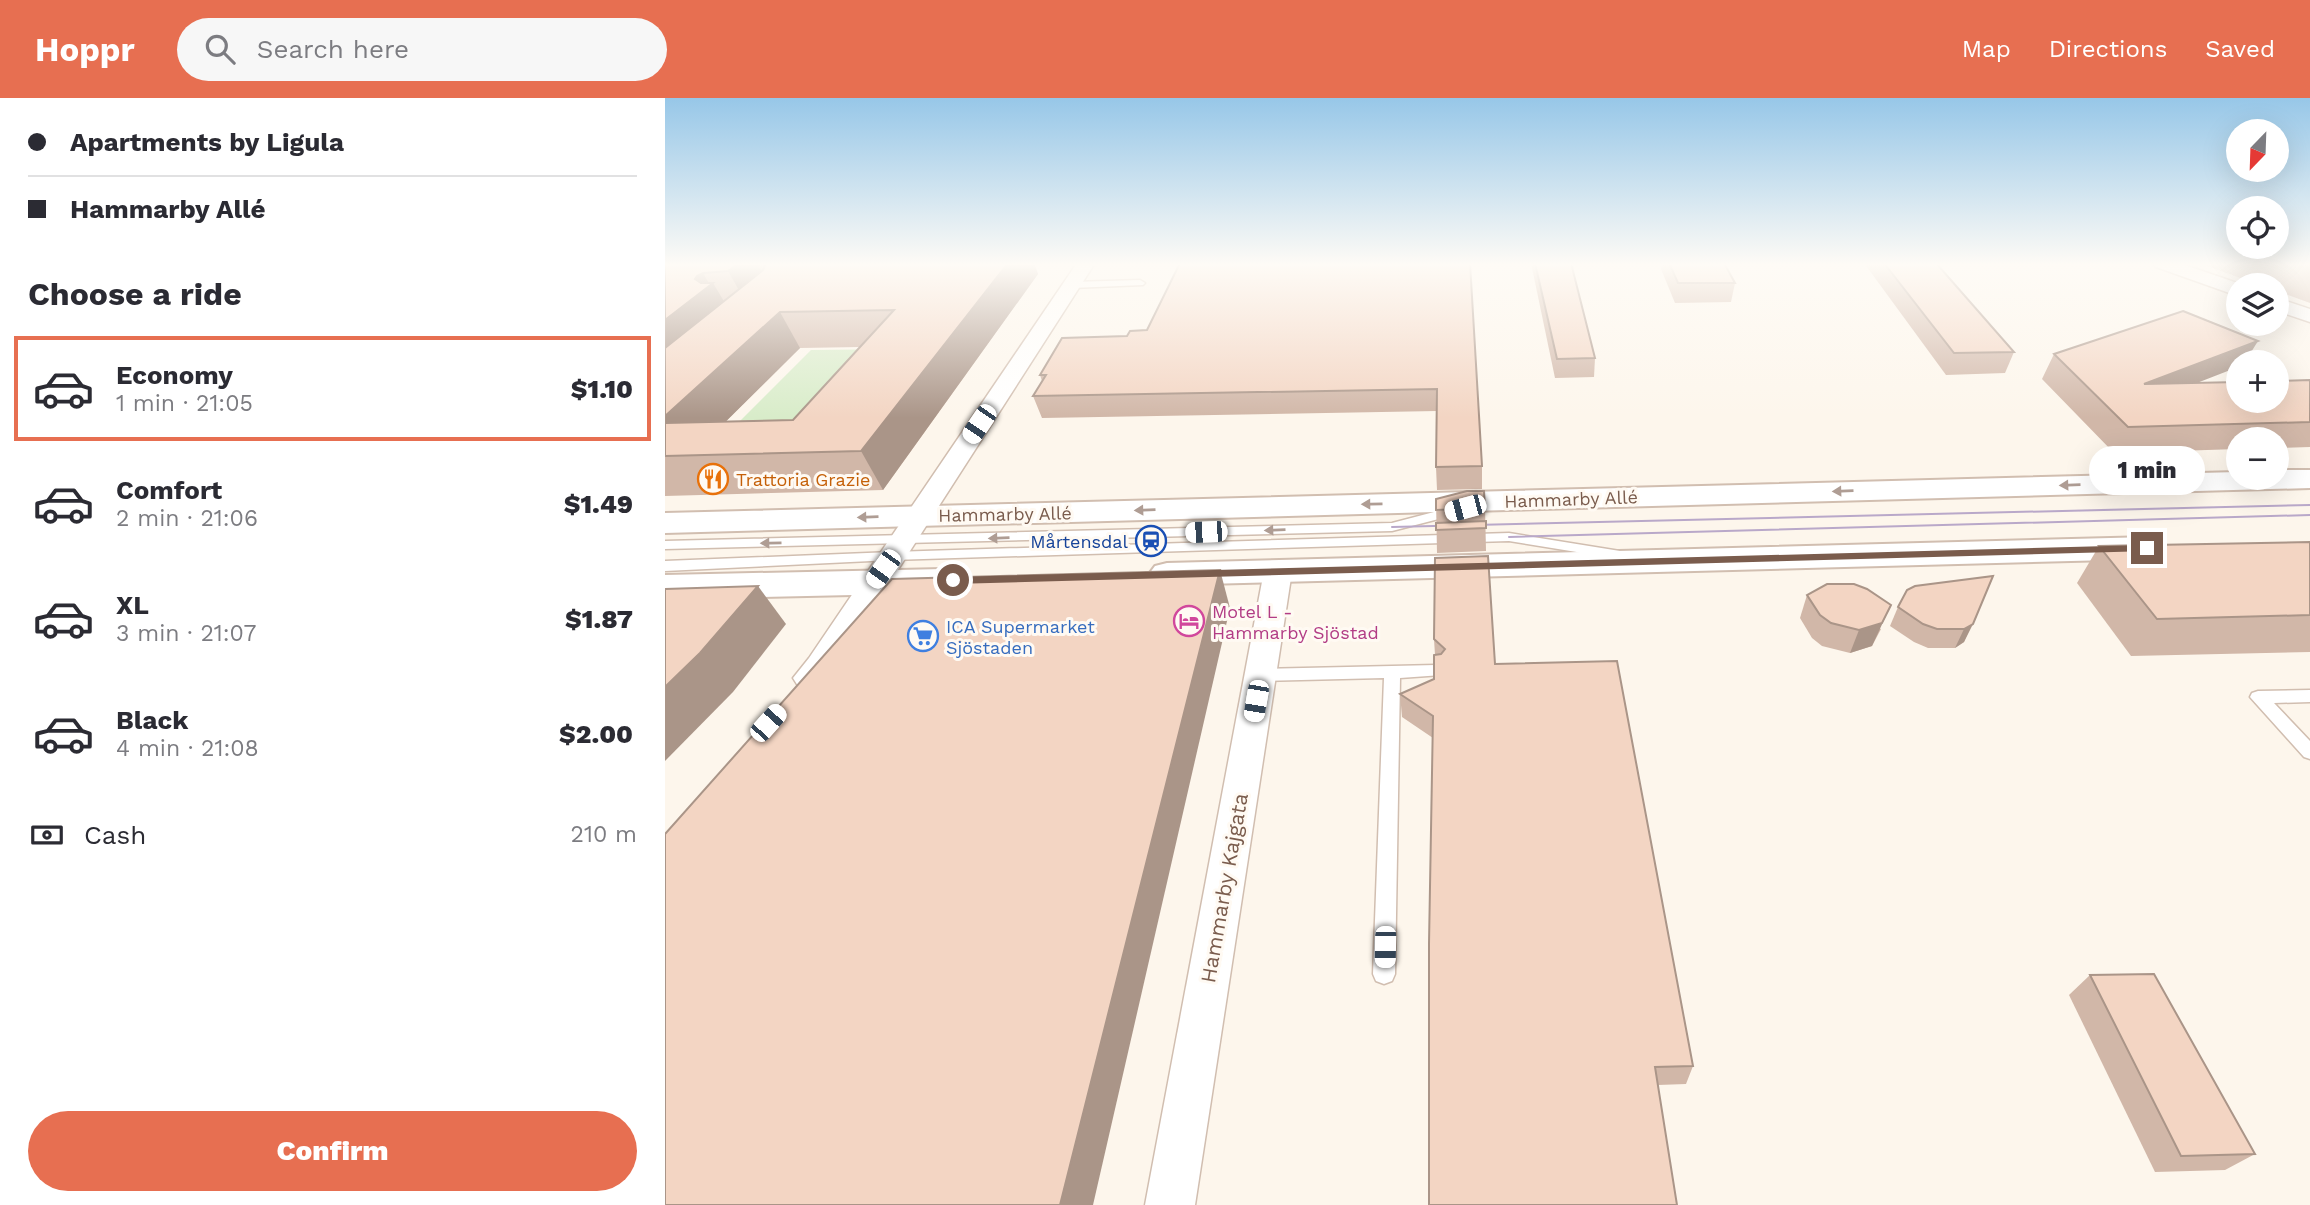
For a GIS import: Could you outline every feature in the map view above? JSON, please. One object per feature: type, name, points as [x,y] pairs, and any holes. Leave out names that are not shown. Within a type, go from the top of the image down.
[{"type":"street","points":[[793,696],[820,666],[1052,315]]},
{"type":"street","name":"Hammarby Allé","points":[[665,587],[896,548],[1489,501],[2310,479]]},
{"type":"street","name":"Hammarby Allé","points":[[665,523],[896,548],[1278,571],[2185,547]]},
{"type":"street","name":"Hammarby Kajgata","points":[[1170,1205],[1278,571]]},
{"type":"lane","points":[[665,545],[896,548],[1509,537],[1657,560]]},
{"type":"lane","points":[[665,566],[896,548]]},
{"type":"lane","points":[[1260,675],[1436,671]]},
{"type":"lane","points":[[1384,974],[1392,672]]},
{"type":"lane","points":[[2310,696],[2258,697],[2310,752]]},
{"type":"green space","points":[[904,349],[824,443],[716,445],[811,350]]},
{"type":"building","points":[[707,315],[777,315],[665,416],[665,348]]},
{"type":"building","points":[[890,315],[968,315],[861,451],[665,456],[665,423],[793,420]]},
{"type":"building","points":[[1155,315],[1473,315],[1482,466],[1436,467],[1437,389],[1033,396],[1046,375],[1040,375],[1062,338],[1127,336],[1130,331],[1147,330]]},
{"type":"building","points":[[1547,315],[1584,315],[1595,358],[1557,359]]},
{"type":"building","points":[[1924,315],[1981,315],[2014,352],[1954,353]]},
{"type":"building","points":[[2172,315],[2192,315],[2226,328],[2226,336],[2246,336],[2258,341],[2234,350],[2226,350],[2226,353],[2144,384],[2226,382],[2226,413],[2289,413],[2289,381],[2310,380],[2310,422],[2128,427],[2054,354]]},
{"type":"building","points":[[1467,491],[1484,491],[1485,508],[1436,510],[1436,499]]},
{"type":"building","points":[[1486,521],[1486,528],[1436,530],[1436,523]]},
{"type":"building","points":[[2310,542],[2310,615],[2157,619],[2099,546]]},
{"type":"building","points":[[1488,556],[1495,664],[1617,661],[1693,1066],[1655,1067],[1677,1205],[1429,1205],[1429,944],[1433,716],[1400,694],[1434,679],[1434,655],[1441,654],[1445,649],[1434,639],[1435,558]]},
{"type":"building","points":[[1220,570],[1060,1205],[665,1205],[665,834],[892,579]]},
{"type":"building","points":[[1993,576],[1973,624],[1964,629],[1937,629],[1923,624],[1898,607],[1907,590],[1915,586]]},
{"type":"building","points":[[1827,584],[1854,584],[1891,605],[1882,623],[1859,630],[1831,623],[1820,615],[1807,595]]},
{"type":"building","points":[[758,586],[700,653],[665,687],[665,589]]},
{"type":"building","points":[[2154,974],[2255,1154],[2181,1156],[2090,975]]},
{"type":"tram line","points":[[1392,527],[2310,505]]},
{"type":"tram line","points":[[1509,537],[2310,515]]},
{"type":"place","name":"Trattoria Grazie","points":[[713,479]]},
{"type":"place","name":"Mårtensdal","points":[[1151,541]]},
{"type":"place","name":"Motel L - Hammarby Sjöstad","points":[[1189,621]]},
{"type":"place","name":"ICA Supermarket Sjöstaden","points":[[923,636]]},
{"type":"route","points":[[953,580],[2147,548]]}]
